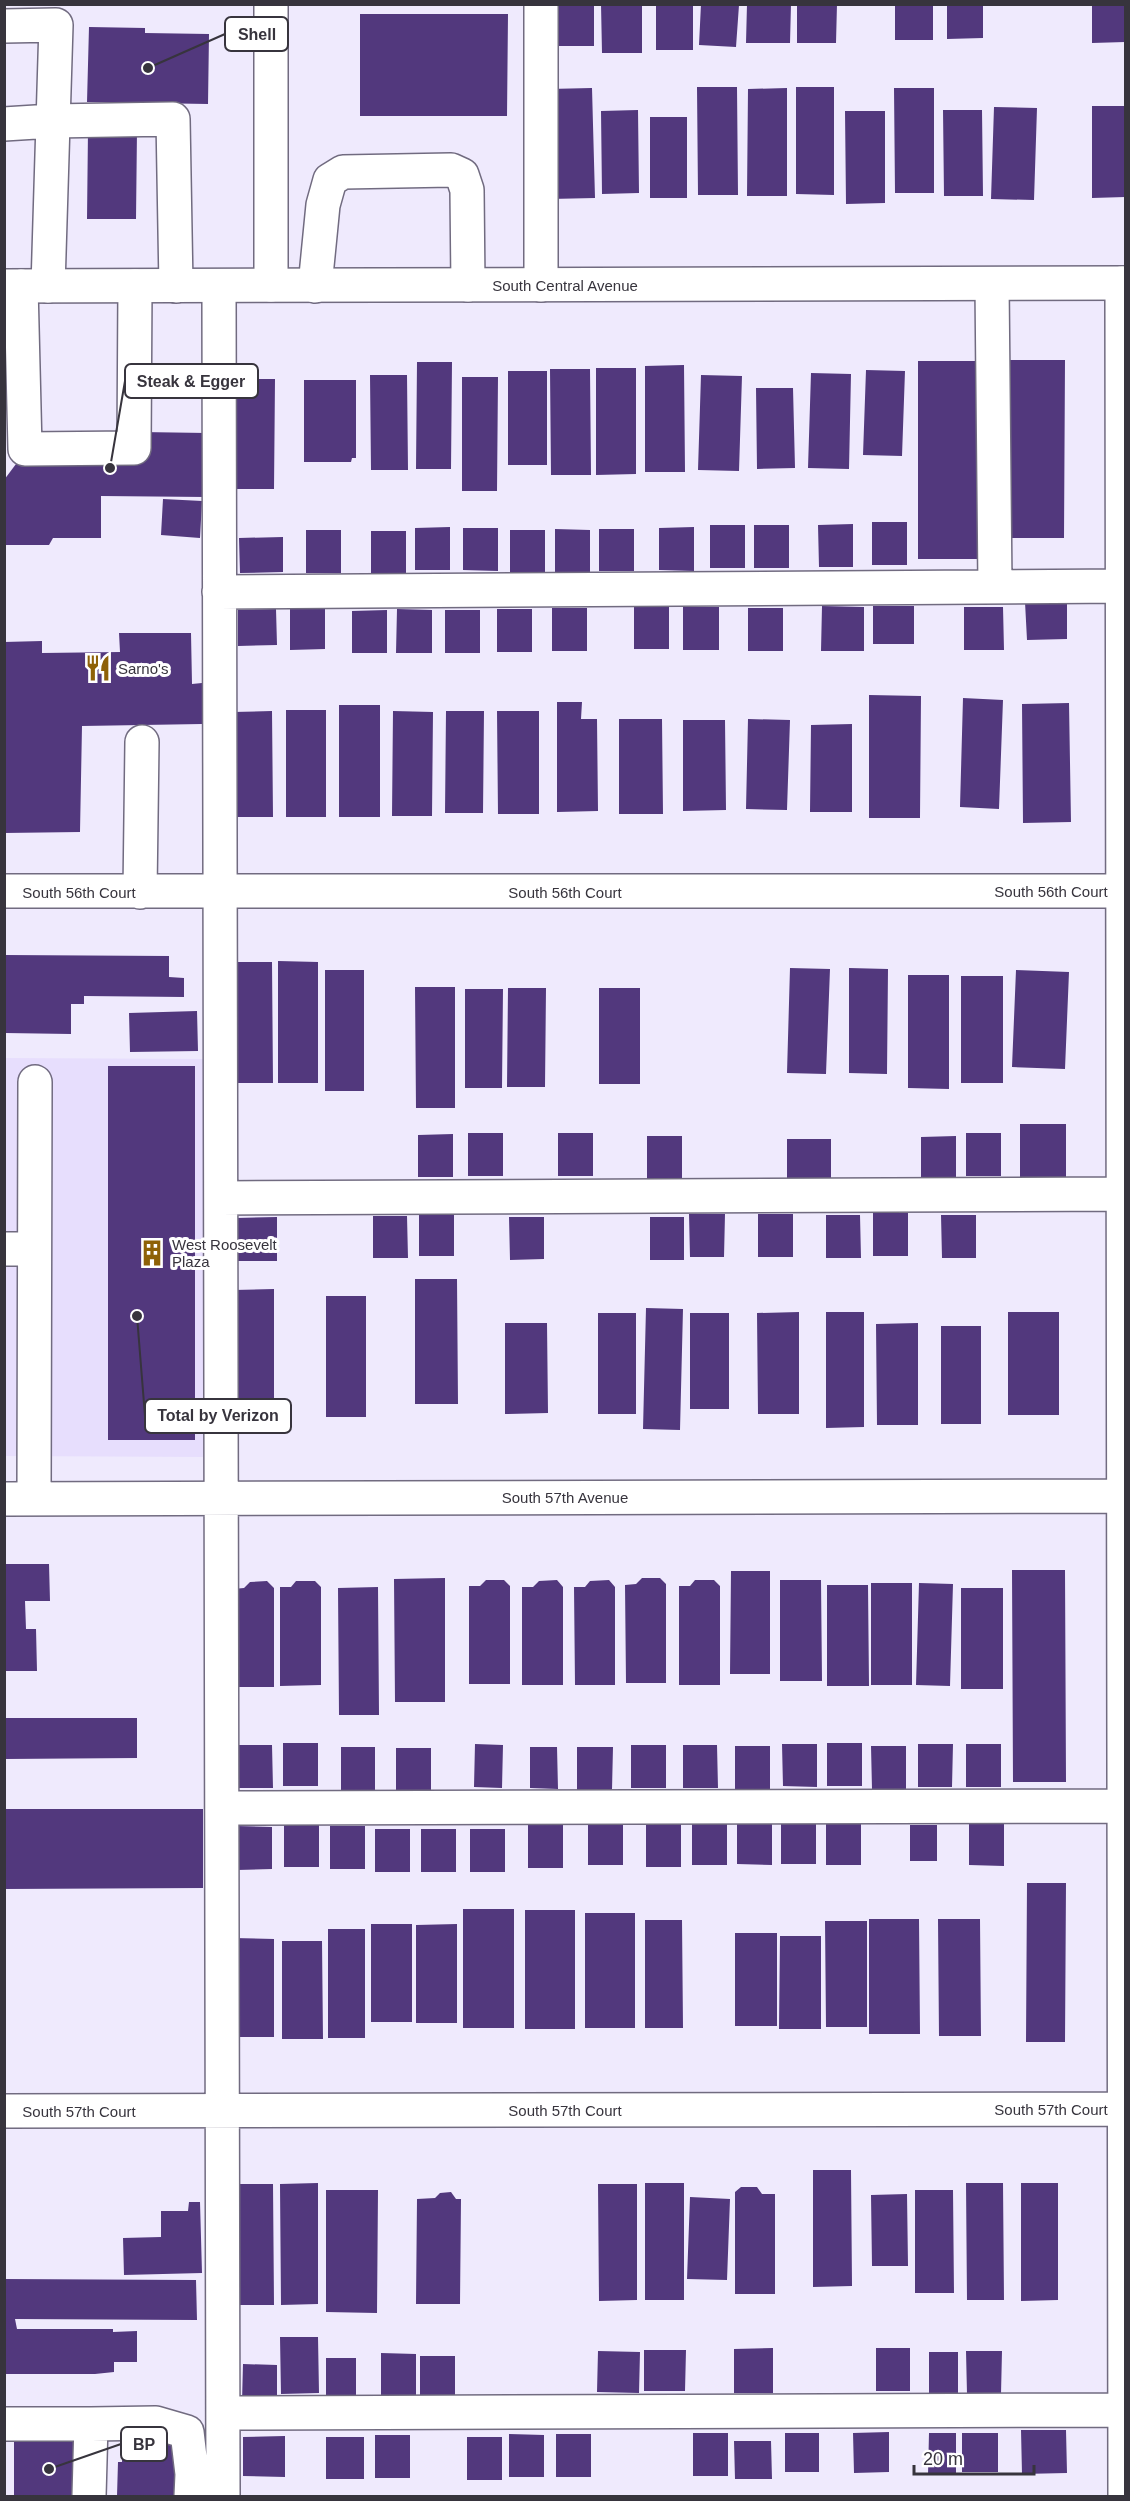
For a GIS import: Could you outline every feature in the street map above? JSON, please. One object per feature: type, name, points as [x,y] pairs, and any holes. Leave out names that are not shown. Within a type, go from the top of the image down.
[{"type":"street","points":[[271,4],[271,285]]},
{"type":"street","points":[[541,4],[541,285]]},
{"type":"street","points":[[4,26],[56,24],[52,121],[24,286],[15,449],[134,448],[135,286]]},
{"type":"street","points":[[4,124],[173,119],[176,286]]},
{"type":"street","points":[[315,286],[323,205],[330,180],[343,172],[451,170],[462,175],[468,190],[468,285]]},
{"type":"street","points":[[1124,283],[1125,2496]]},
{"type":"street","name":"South Central Avenue","points":[[24,286],[1124,283]]},
{"type":"street","points":[[992,284],[995,587]]},
{"type":"street","points":[[219,286],[223,2496]]},
{"type":"street","points":[[219,592],[1124,586]]},
{"type":"street","points":[[140,892],[142,742]]},
{"type":"street","name":"South 56th Court","points":[[4,891],[220,893],[1124,891]]},
{"type":"street","points":[[19,1499],[19,1249],[35,1082]]},
{"type":"street","points":[[221,1198],[1124,1194]]},
{"type":"street","name":"South 57th Avenue","points":[[19,1499],[1124,1496]]},
{"type":"street","points":[[222,1808],[1125,1806]]},
{"type":"street","name":"South 57th Court","points":[[4,2111],[1125,2109]]},
{"type":"street","points":[[223,2413],[1125,2409]]},
{"type":"street","points":[[4,2424],[156,2423],[186,2432],[192,2474],[191,2496]]},
{"type":"street","points":[[89,2496],[91,2424]]},
{"type":"shaded area","name":"West Roosevelt Plaza","points":[[5,1058],[204,1059],[203,1457],[5,1456]]},
{"type":"building","points":[[601,4],[642,4],[642,53],[602,53]]},
{"type":"building","points":[[701,4],[739,5],[736,47],[699,45]]},
{"type":"building","points":[[747,4],[791,4],[790,43],[746,43]]},
{"type":"building","points":[[797,4],[837,4],[836,43],[797,43]]},
{"type":"building","points":[[895,4],[933,4],[933,40],[895,40]]},
{"type":"building","points":[[947,4],[983,4],[983,38],[947,39]]},
{"type":"building","points":[[1092,4],[1125,4],[1125,42],[1092,43]]},
{"type":"building","points":[[554,5],[594,5],[594,46],[553,46]]},
{"type":"building","points":[[656,5],[693,5],[693,50],[656,50]]},
{"type":"building","points":[[360,14],[508,14],[507,116],[360,116]]},
{"type":"building","points":[[89,27],[145,28],[145,33],[209,34],[208,104],[87,102]]},
{"type":"building","points":[[697,87],[737,87],[738,195],[698,195]]},
{"type":"building","points":[[796,87],[834,87],[834,195],[796,194]]},
{"type":"building","points":[[592,88],[595,198],[550,199],[549,89]]},
{"type":"building","points":[[787,88],[787,196],[747,196],[748,89]]},
{"type":"building","points":[[894,88],[934,88],[934,193],[895,193]]},
{"type":"building","points":[[1092,106],[1125,106],[1125,197],[1092,198]]},
{"type":"building","points":[[994,107],[1037,108],[1034,200],[991,199]]},
{"type":"building","points":[[638,110],[639,193],[602,194],[601,111]]},
{"type":"building","points":[[943,110],[982,110],[983,196],[944,196]]},
{"type":"building","points":[[845,111],[885,111],[885,203],[846,204]]},
{"type":"building","points":[[650,117],[687,117],[687,198],[650,198]]},
{"type":"building","points":[[88,130],[137,130],[136,219],[87,219]]},
{"type":"building","points":[[1009,360],[1065,360],[1064,538],[1009,538]]},
{"type":"building","points":[[918,361],[977,361],[977,559],[918,559]]},
{"type":"building","points":[[417,362],[452,362],[451,469],[416,469]]},
{"type":"building","points":[[684,365],[685,472],[645,472],[645,366]]},
{"type":"building","points":[[596,368],[636,368],[636,474],[596,475]]},
{"type":"building","points":[[550,369],[590,369],[591,475],[551,475]]},
{"type":"building","points":[[866,370],[905,371],[902,456],[863,455]]},
{"type":"building","points":[[508,371],[547,371],[547,465],[508,465]]},
{"type":"building","points":[[811,373],[851,374],[849,469],[808,468]]},
{"type":"building","points":[[370,375],[407,375],[408,470],[371,470]]},
{"type":"building","points":[[701,375],[742,376],[739,471],[698,470]]},
{"type":"building","points":[[462,377],[498,377],[497,491],[462,491]]},
{"type":"building","points":[[232,379],[275,379],[274,489],[231,489]]},
{"type":"building","points":[[304,380],[356,380],[356,458],[352,458],[351,462],[304,462]]},
{"type":"building","points":[[756,388],[793,388],[795,468],[757,469]]},
{"type":"building","points":[[74,431],[207,433],[206,497],[101,496],[101,538],[53,538],[49,545],[4,545],[4,480],[22,456],[74,457]]},
{"type":"building","points":[[163,499],[202,501],[200,538],[161,535]]},
{"type":"building","points":[[872,522],[907,522],[907,565],[872,565]]},
{"type":"building","points":[[853,524],[853,567],[819,567],[818,525]]},
{"type":"building","points":[[710,525],[745,525],[745,568],[710,568]]},
{"type":"building","points":[[754,525],[789,525],[789,568],[754,568]]},
{"type":"building","points":[[450,527],[450,570],[415,570],[415,528]]},
{"type":"building","points":[[694,527],[694,571],[659,570],[659,528]]},
{"type":"building","points":[[463,528],[498,528],[498,571],[463,570]]},
{"type":"building","points":[[555,529],[590,530],[590,572],[555,572]]},
{"type":"building","points":[[599,529],[634,529],[634,571],[599,571]]},
{"type":"building","points":[[306,530],[341,530],[341,573],[306,573]]},
{"type":"building","points":[[510,530],[545,530],[545,572],[510,573]]},
{"type":"building","points":[[371,531],[406,531],[406,574],[371,574]]},
{"type":"building","points":[[283,537],[283,572],[240,573],[239,538]]},
{"type":"building","points":[[1067,601],[1067,639],[1027,640],[1025,602]]},
{"type":"building","points":[[634,606],[669,606],[669,649],[634,649]]},
{"type":"building","points":[[822,606],[864,607],[864,651],[821,651]]},
{"type":"building","points":[[873,606],[914,606],[914,644],[873,644]]},
{"type":"building","points":[[290,607],[325,607],[325,649],[290,650]]},
{"type":"building","points":[[683,607],[719,607],[719,650],[683,650]]},
{"type":"building","points":[[964,607],[1003,607],[1004,650],[964,650]]},
{"type":"building","points":[[552,608],[587,608],[587,651],[552,651]]},
{"type":"building","points":[[748,608],[783,608],[783,651],[748,651]]},
{"type":"building","points":[[276,609],[277,645],[238,646],[238,610]]},
{"type":"building","points":[[397,609],[432,610],[432,653],[396,653]]},
{"type":"building","points":[[497,609],[532,609],[532,652],[497,652]]},
{"type":"building","points":[[387,610],[387,653],[352,653],[352,611]]},
{"type":"building","points":[[445,610],[480,610],[480,653],[445,653]]},
{"type":"building","name":"Sarno's","points":[[119,633],[191,633],[192,684],[202,683],[202,724],[82,726],[80,832],[4,833],[4,642],[42,641],[42,653],[120,652]]},
{"type":"building","points":[[869,695],[921,696],[920,818],[869,818]]},
{"type":"building","points":[[963,698],[1003,700],[999,809],[960,807]]},
{"type":"building","points":[[557,702],[582,702],[581,719],[597,719],[598,811],[557,812]]},
{"type":"building","points":[[1069,703],[1071,822],[1023,823],[1022,704]]},
{"type":"building","points":[[339,705],[380,705],[380,817],[339,817]]},
{"type":"building","points":[[286,710],[326,710],[326,817],[286,817]]},
{"type":"building","points":[[272,711],[273,817],[234,817],[233,712]]},
{"type":"building","points":[[393,711],[433,712],[432,816],[392,816]]},
{"type":"building","points":[[446,711],[484,711],[483,813],[445,813]]},
{"type":"building","points":[[497,711],[539,711],[539,814],[498,814]]},
{"type":"building","points":[[619,719],[662,719],[663,814],[619,814]]},
{"type":"building","points":[[748,719],[790,720],[787,810],[746,809]]},
{"type":"building","points":[[683,720],[725,720],[726,810],[683,811]]},
{"type":"building","points":[[852,724],[852,812],[810,812],[811,725]]},
{"type":"building","points":[[5,955],[169,956],[169,977],[184,978],[184,997],[84,996],[84,1004],[71,1004],[71,1034],[5,1033]]},
{"type":"building","points":[[278,961],[318,962],[318,1083],[278,1083]]},
{"type":"building","points":[[233,962],[272,962],[273,1083],[233,1083]]},
{"type":"building","points":[[790,968],[830,969],[826,1074],[787,1073]]},
{"type":"building","points":[[849,968],[888,969],[887,1074],[849,1073]]},
{"type":"building","points":[[325,970],[364,970],[364,1091],[325,1091]]},
{"type":"building","points":[[1016,970],[1069,972],[1065,1069],[1012,1067]]},
{"type":"building","points":[[908,975],[949,975],[949,1089],[908,1088]]},
{"type":"building","points":[[961,976],[1003,976],[1003,1083],[961,1083]]},
{"type":"building","points":[[415,987],[455,987],[455,1108],[416,1108]]},
{"type":"building","points":[[508,988],[546,988],[545,1087],[507,1087]]},
{"type":"building","points":[[599,988],[640,988],[640,1084],[599,1084]]},
{"type":"building","points":[[465,989],[503,989],[502,1088],[465,1088]]},
{"type":"building","points":[[197,1011],[198,1051],[130,1052],[129,1013]]},
{"type":"building","name":"West Roosevelt Plaza","points":[[108,1066],[195,1066],[195,1440],[108,1440]]},
{"type":"building","points":[[1020,1124],[1066,1124],[1066,1181],[1020,1180]]},
{"type":"building","points":[[468,1133],[503,1133],[503,1176],[468,1176]]},
{"type":"building","points":[[558,1133],[593,1133],[593,1176],[558,1176]]},
{"type":"building","points":[[966,1133],[1001,1133],[1001,1176],[966,1176]]},
{"type":"building","points":[[453,1134],[453,1177],[418,1177],[418,1135]]},
{"type":"building","points":[[647,1136],[682,1136],[682,1179],[647,1179]]},
{"type":"building","points":[[956,1136],[956,1179],[921,1179],[921,1137]]},
{"type":"building","points":[[787,1139],[831,1139],[831,1179],[787,1179]]},
{"type":"building","points":[[419,1213],[454,1213],[454,1256],[419,1256]]},
{"type":"building","points":[[873,1213],[908,1213],[908,1256],[873,1256]]},
{"type":"building","points":[[689,1214],[725,1214],[724,1257],[690,1257]]},
{"type":"building","points":[[758,1214],[793,1214],[793,1257],[758,1257]]},
{"type":"building","points":[[826,1215],[860,1215],[861,1258],[826,1258]]},
{"type":"building","points":[[941,1215],[976,1215],[976,1258],[942,1258]]},
{"type":"building","points":[[373,1216],[407,1216],[408,1258],[373,1258]]},
{"type":"building","points":[[277,1217],[277,1261],[236,1261],[236,1218]]},
{"type":"building","points":[[509,1217],[544,1217],[544,1259],[510,1260]]},
{"type":"building","points":[[650,1217],[684,1217],[684,1260],[650,1260]]},
{"type":"building","points":[[415,1279],[457,1279],[458,1404],[415,1404]]},
{"type":"building","points":[[274,1289],[274,1411],[234,1410],[234,1290]]},
{"type":"building","points":[[326,1296],[366,1296],[366,1417],[326,1417]]},
{"type":"building","points":[[646,1308],[683,1309],[680,1430],[643,1429]]},
{"type":"building","points":[[799,1312],[799,1414],[758,1414],[757,1313]]},
{"type":"building","points":[[826,1312],[864,1312],[864,1427],[826,1428]]},
{"type":"building","points":[[1008,1312],[1059,1312],[1059,1415],[1008,1415]]},
{"type":"building","points":[[598,1313],[636,1313],[636,1414],[598,1414]]},
{"type":"building","points":[[690,1313],[729,1313],[729,1409],[690,1409]]},
{"type":"building","points":[[505,1323],[547,1323],[548,1413],[505,1414]]},
{"type":"building","points":[[918,1323],[918,1425],[877,1425],[876,1324]]},
{"type":"building","points":[[941,1326],[981,1326],[981,1424],[941,1424]]},
{"type":"building","points":[[4,1564],[49,1564],[50,1601],[25,1601],[26,1629],[36,1629],[37,1671],[4,1671]]},
{"type":"building","points":[[1012,1570],[1065,1570],[1066,1782],[1013,1782]]},
{"type":"building","points":[[731,1571],[770,1571],[770,1674],[730,1674]]},
{"type":"building","points":[[445,1578],[445,1702],[395,1702],[394,1579]]},
{"type":"building","points":[[642,1578],[660,1578],[666,1584],[666,1683],[626,1683],[625,1585],[636,1584]]},
{"type":"building","points":[[486,1580],[504,1580],[510,1586],[510,1684],[469,1684],[469,1586],[480,1586]]},
{"type":"building","points":[[557,1580],[563,1587],[563,1685],[522,1685],[522,1587],[533,1587],[539,1581]]},
{"type":"building","points":[[609,1580],[615,1587],[615,1685],[575,1685],[574,1587],[585,1587],[590,1581]]},
{"type":"building","points":[[695,1580],[714,1580],[720,1586],[720,1685],[679,1685],[679,1586],[690,1586]]},
{"type":"building","points":[[780,1580],[821,1580],[822,1681],[780,1681]]},
{"type":"building","points":[[267,1581],[274,1588],[274,1687],[233,1687],[233,1589],[244,1588],[250,1582]]},
{"type":"building","points":[[296,1581],[315,1581],[321,1587],[321,1685],[280,1686],[280,1587],[291,1587]]},
{"type":"building","points":[[871,1583],[912,1583],[912,1685],[871,1685]]},
{"type":"building","points":[[919,1583],[953,1584],[950,1686],[916,1685]]},
{"type":"building","points":[[827,1585],[868,1585],[869,1686],[827,1686]]},
{"type":"building","points":[[378,1587],[379,1715],[339,1715],[338,1588]]},
{"type":"building","points":[[961,1588],[1003,1588],[1003,1689],[961,1689]]},
{"type":"building","points":[[5,1718],[137,1718],[137,1758],[5,1759]]},
{"type":"building","points":[[283,1743],[318,1743],[318,1786],[283,1786]]},
{"type":"building","points":[[827,1743],[862,1743],[862,1786],[827,1786]]},
{"type":"building","points":[[475,1744],[503,1745],[502,1788],[474,1787]]},
{"type":"building","points":[[782,1744],[817,1744],[817,1787],[783,1786]]},
{"type":"building","points":[[918,1744],[953,1744],[952,1787],[918,1787]]},
{"type":"building","points":[[966,1744],[1001,1744],[1001,1787],[966,1787]]},
{"type":"building","points":[[238,1745],[272,1745],[273,1788],[238,1788]]},
{"type":"building","points":[[631,1745],[666,1745],[666,1788],[631,1788]]},
{"type":"building","points":[[683,1745],[717,1745],[718,1788],[683,1788]]},
{"type":"building","points":[[735,1746],[770,1746],[770,1789],[735,1789]]},
{"type":"building","points":[[871,1746],[906,1746],[906,1789],[872,1789]]},
{"type":"building","points":[[341,1747],[375,1747],[375,1790],[341,1790]]},
{"type":"building","points":[[530,1747],[557,1747],[558,1789],[530,1788]]},
{"type":"building","points":[[577,1747],[613,1747],[612,1790],[577,1790]]},
{"type":"building","points":[[396,1748],[431,1748],[431,1791],[396,1791]]},
{"type":"building","points":[[4,1809],[203,1809],[203,1888],[4,1889]]},
{"type":"building","points":[[772,1821],[772,1865],[737,1864],[737,1822]]},
{"type":"building","points":[[692,1822],[727,1822],[727,1865],[692,1865]]},
{"type":"building","points":[[781,1822],[816,1822],[816,1864],[781,1864]]},
{"type":"building","points":[[826,1822],[861,1822],[861,1865],[826,1865]]},
{"type":"building","points":[[588,1823],[623,1823],[623,1865],[588,1865]]},
{"type":"building","points":[[969,1823],[1004,1823],[1004,1866],[969,1865]]},
{"type":"building","points":[[284,1824],[319,1824],[319,1867],[284,1867]]},
{"type":"building","points":[[646,1824],[681,1824],[681,1867],[646,1867]]},
{"type":"building","points":[[528,1825],[563,1825],[563,1868],[528,1868]]},
{"type":"building","points":[[910,1825],[937,1825],[937,1861],[910,1861]]},
{"type":"building","points":[[237,1826],[272,1827],[272,1869],[237,1870]]},
{"type":"building","points":[[330,1826],[365,1826],[365,1869],[330,1869]]},
{"type":"building","points":[[375,1829],[410,1829],[410,1872],[375,1872]]},
{"type":"building","points":[[421,1829],[456,1829],[456,1872],[421,1872]]},
{"type":"building","points":[[470,1829],[505,1829],[505,1872],[470,1872]]},
{"type":"building","points":[[1027,1883],[1066,1883],[1065,2042],[1026,2042]]},
{"type":"building","points":[[463,1909],[514,1909],[514,2028],[463,2028]]},
{"type":"building","points":[[525,1910],[575,1910],[575,2029],[525,2029]]},
{"type":"building","points":[[585,1913],[635,1913],[635,2028],[585,2028]]},
{"type":"building","points":[[869,1919],[919,1919],[920,2034],[869,2034]]},
{"type":"building","points":[[938,1919],[980,1919],[981,2036],[939,2036]]},
{"type":"building","points":[[645,1920],[682,1920],[683,2028],[645,2028]]},
{"type":"building","points":[[825,1921],[867,1921],[867,2027],[826,2027]]},
{"type":"building","points":[[371,1924],[412,1924],[412,2022],[371,2022]]},
{"type":"building","points":[[457,1924],[457,2023],[416,2023],[416,1925]]},
{"type":"building","points":[[328,1929],[365,1929],[365,2038],[328,2038]]},
{"type":"building","points":[[735,1933],[777,1933],[777,2026],[735,2026]]},
{"type":"building","points":[[780,1936],[821,1936],[821,2029],[779,2029]]},
{"type":"building","points":[[233,1938],[274,1939],[274,2037],[233,2037]]},
{"type":"building","points":[[282,1941],[322,1941],[323,2039],[282,2039]]},
{"type":"building","points":[[813,2170],[851,2170],[852,2286],[813,2287]]},
{"type":"building","points":[[318,2183],[318,2304],[281,2305],[280,2184]]},
{"type":"building","points":[[645,2183],[684,2183],[684,2300],[645,2300]]},
{"type":"building","points":[[966,2183],[1003,2183],[1004,2300],[967,2300]]},
{"type":"building","points":[[1021,2183],[1058,2183],[1058,2300],[1021,2301]]},
{"type":"building","points":[[232,2184],[273,2184],[274,2305],[232,2305]]},
{"type":"building","points":[[598,2184],[637,2184],[637,2300],[599,2301]]},
{"type":"building","points":[[741,2187],[757,2187],[762,2194],[775,2194],[775,2294],[735,2294],[735,2192]]},
{"type":"building","points":[[326,2190],[378,2190],[377,2313],[326,2312]]},
{"type":"building","points":[[915,2190],[953,2190],[954,2293],[915,2293]]},
{"type":"building","points":[[451,2192],[456,2199],[461,2199],[460,2304],[416,2304],[417,2199],[435,2198],[440,2193]]},
{"type":"building","points":[[907,2194],[908,2266],[872,2266],[871,2195]]},
{"type":"building","points":[[690,2197],[730,2199],[727,2280],[687,2279]]},
{"type":"building","points":[[189,2202],[200,2202],[202,2273],[124,2275],[123,2238],[161,2237],[161,2211],[188,2211]]},
{"type":"building","points":[[4,2279],[196,2280],[197,2320],[15,2319],[17,2329],[137,2331],[137,2362],[114,2362],[114,2372],[95,2374],[4,2374]]},
{"type":"building","points":[[280,2337],[318,2337],[319,2393],[281,2394]]},
{"type":"building","points":[[773,2348],[773,2393],[734,2393],[734,2349]]},
{"type":"building","points":[[876,2348],[910,2348],[910,2391],[876,2391]]},
{"type":"building","points":[[644,2350],[686,2350],[685,2391],[644,2391]]},
{"type":"building","points":[[598,2351],[640,2352],[639,2393],[597,2392]]},
{"type":"building","points":[[966,2351],[1002,2351],[1001,2394],[967,2394]]},
{"type":"building","points":[[929,2352],[958,2352],[958,2395],[929,2395]]},
{"type":"building","points":[[381,2353],[416,2354],[416,2397],[381,2397]]},
{"type":"building","points":[[420,2356],[455,2356],[455,2399],[420,2399]]},
{"type":"building","points":[[326,2358],[356,2358],[356,2399],[326,2399]]},
{"type":"building","points":[[243,2364],[277,2365],[277,2401],[242,2402]]},
{"type":"building","points":[[1021,2430],[1066,2430],[1067,2473],[1022,2474]]},
{"type":"building","points":[[889,2432],[889,2472],[854,2473],[853,2433]]},
{"type":"building","points":[[693,2433],[728,2433],[728,2476],[693,2476]]},
{"type":"building","points":[[785,2433],[819,2433],[819,2472],[785,2472]]},
{"type":"building","points":[[929,2433],[956,2433],[956,2475],[928,2475]]},
{"type":"building","points":[[962,2433],[998,2433],[998,2472],[962,2472]]},
{"type":"building","points":[[509,2434],[544,2435],[544,2477],[509,2477]]},
{"type":"building","points":[[556,2434],[591,2434],[591,2477],[556,2477]]},
{"type":"building","points":[[375,2435],[410,2435],[410,2478],[375,2478]]},
{"type":"building","points":[[285,2436],[285,2477],[243,2476],[243,2437]]},
{"type":"building","points":[[326,2437],[364,2437],[364,2479],[326,2479]]},
{"type":"building","points":[[467,2437],[502,2437],[502,2480],[467,2480]]},
{"type":"building","points":[[174,2439],[179,2496],[117,2496],[118,2462],[122,2462],[123,2440]]},
{"type":"building","points":[[14,2440],[85,2441],[84,2496],[14,2496]]},
{"type":"building","points":[[734,2441],[771,2441],[772,2479],[735,2479]]},
{"type":"place","name":"Shell","points":[[148,68]]},
{"type":"place","name":"Steak & Egger","points":[[110,468]]},
{"type":"place","name":"Sarno's","points":[[98,668]]},
{"type":"place","name":"West Roosevelt Plaza","points":[[152,1253]]},
{"type":"place","name":"Total by Verizon","points":[[137,1316]]},
{"type":"place","name":"BP","points":[[49,2469]]}]
